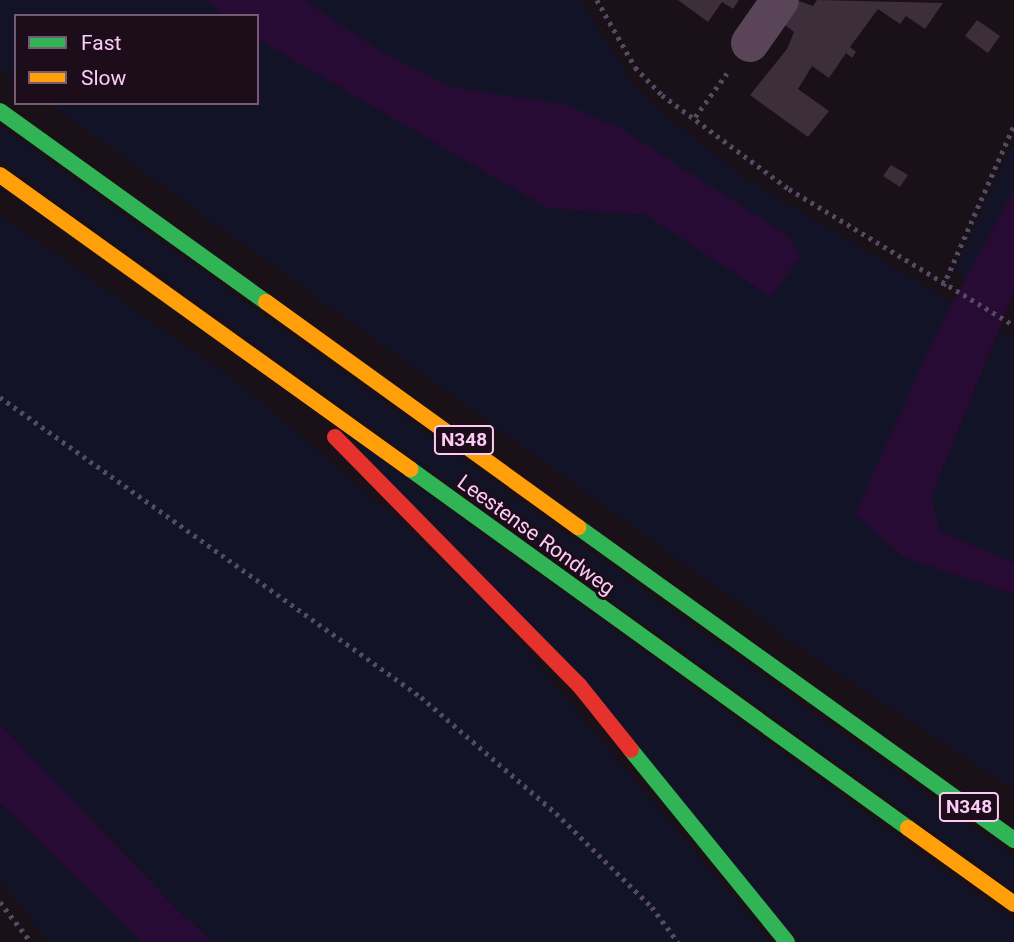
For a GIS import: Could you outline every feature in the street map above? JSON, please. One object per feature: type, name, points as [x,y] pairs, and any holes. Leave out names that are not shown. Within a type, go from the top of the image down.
[{"type":"main road","name":"Leestense Rondweg","points":[[0,111],[1014,840]]},
{"type":"main road","name":"Leestense Rondweg","points":[[0,175],[1014,904]]},
{"type":"main road","name":"N348","points":[[278,376],[579,685],[787,942]]},
{"type":"main road","name":"N348","points":[[925,774],[1014,815]]},
{"type":"street","points":[[750,43],[780,0]]},
{"type":"path","points":[[597,0],[635,67],[695,117],[789,188],[943,286],[1013,325]]},
{"type":"path","points":[[695,117],[750,43]]},
{"type":"path","points":[[943,286],[1014,125]]},
{"type":"path","points":[[0,397],[421,697],[556,813],[652,907],[678,942]]},
{"type":"path","points":[[0,902],[31,942]]},
{"type":"shaded area","points":[[0,0],[205,0],[222,14],[14,14],[14,79],[0,69]]},
{"type":"shaded area","points":[[205,0],[304,0],[383,53],[451,87],[567,105],[620,128],[788,236],[800,257],[771,297],[646,215],[547,208],[259,40],[259,14],[222,14]]},
{"type":"shaded area","points":[[304,0],[580,0],[635,87],[672,121],[744,178],[954,303],[855,514],[904,558],[1014,594],[1014,789],[815,658],[52,105],[259,105],[259,40],[547,208],[646,215],[771,297],[800,257],[502,98],[451,87],[383,53]]},
{"type":"shaded area","points":[[0,126],[1014,858],[1014,890],[0,160]]},
{"type":"shaded area","points":[[1014,144],[1014,189],[967,279],[953,270]]},
{"type":"shaded area","points":[[1014,189],[1014,292],[931,497],[940,531],[1014,563],[1014,594],[904,558],[855,514],[936,334]]},
{"type":"shaded area","points":[[0,215],[245,388],[400,522],[493,611],[770,942],[213,942],[178,910],[0,724]]},
{"type":"shaded area","points":[[1000,331],[1014,339],[1014,563],[940,531],[931,497]]},
{"type":"shaded area","points":[[346,434],[1014,922],[1014,942],[799,942]]},
{"type":"shaded area","points":[[0,724],[178,910],[213,942],[142,942],[0,803]]},
{"type":"shaded area","points":[[0,803],[142,942],[49,942],[0,881]]},
{"type":"building","points":[[678,0],[739,0],[733,9],[722,2],[708,22]]},
{"type":"building","points":[[796,0],[813,6],[817,0],[943,3],[925,29],[906,16],[900,24],[878,9],[850,47],[856,52],[852,58],[846,53],[829,78],[812,66],[798,89],[829,111],[808,137],[750,95],[787,49],[794,32],[781,22]]},
{"type":"building","points":[[977,20],[1000,36],[988,53],[965,36]]},
{"type":"building","points":[[891,165],[908,175],[900,187],[883,176]]},
{"type":"traffic: fast","points":[[0,111],[266,302]]},
{"type":"traffic: fast","points":[[410,469],[908,828]]},
{"type":"traffic: fast","points":[[578,527],[1014,840]]},
{"type":"traffic: fast","points":[[631,750],[787,942]]},
{"type":"traffic: slow","points":[[0,175],[410,469]]},
{"type":"traffic: slow","points":[[266,302],[578,527]]},
{"type":"traffic: slow","points":[[908,828],[1014,904]]},
{"type":"traffic: jam","points":[[335,437],[579,685],[631,750]]}]
